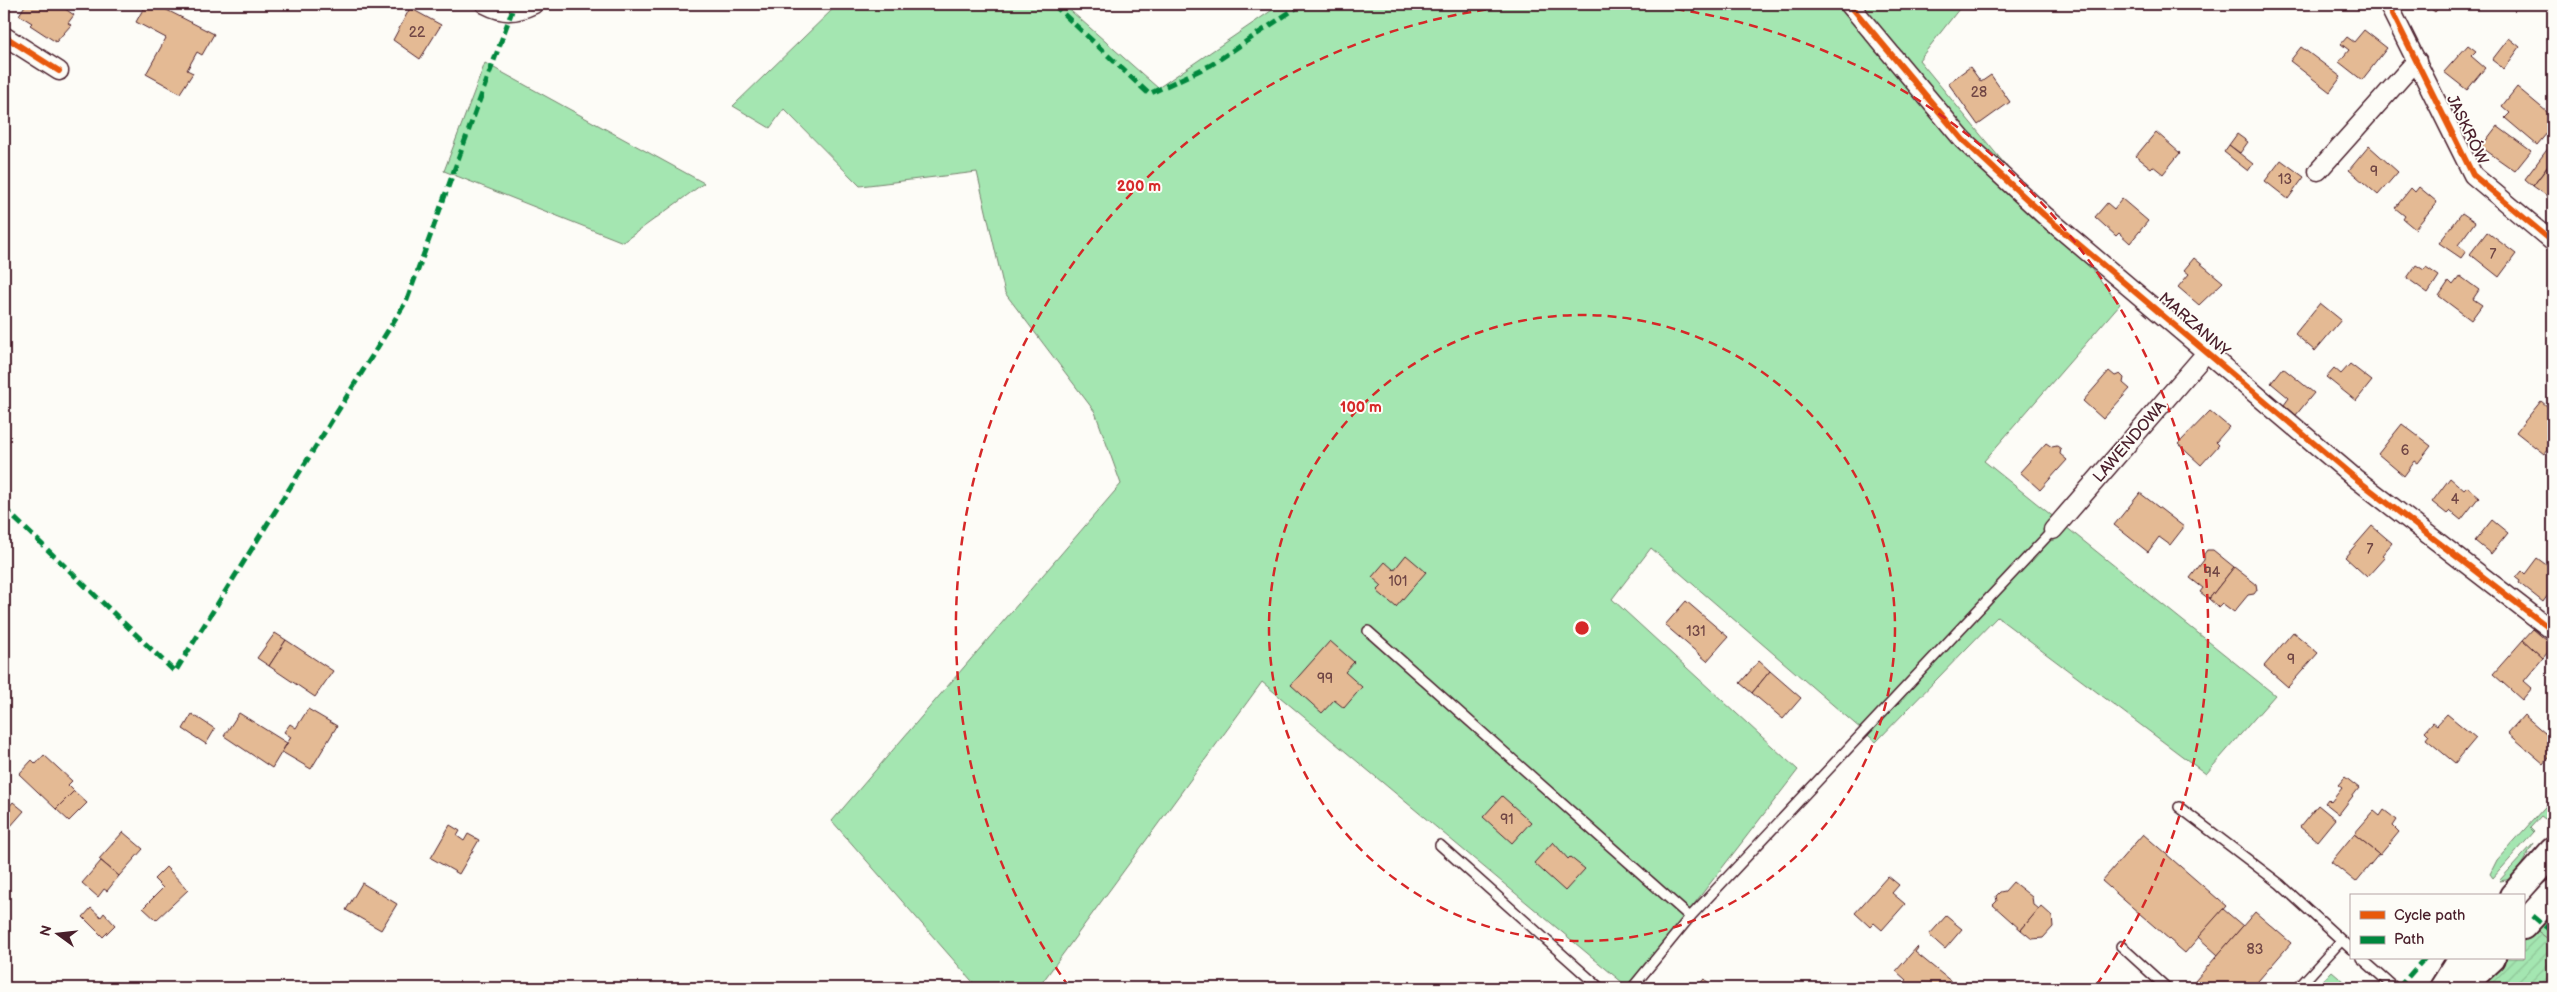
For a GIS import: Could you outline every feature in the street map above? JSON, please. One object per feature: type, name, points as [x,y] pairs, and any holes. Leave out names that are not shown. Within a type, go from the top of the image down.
[{"type":"main road","points":[[2515,894],[2553,851]]},
{"type":"main road","points":[[2524,925],[2553,893]]},
{"type":"main road","points":[[2443,988],[2461,960]]},
{"type":"main road","points":[[2460,988],[2490,960]]},
{"type":"street","points":[[485,4],[499,12],[520,10],[534,4]]},
{"type":"street","name":"MARZANNY","points":[[1849,4],[1963,140],[2044,216],[2355,478],[2553,631]]},
{"type":"street","name":"JASKRÓW","points":[[2388,4],[2473,176],[2553,242]]},
{"type":"street","points":[[4,36],[59,71]]},
{"type":"street","points":[[2318,171],[2417,60]]},
{"type":"street","name":"LAWENDOWA","points":[[2053,530],[2206,353]]},
{"type":"lane","points":[[1632,988],[1690,917],[2053,530]]},
{"type":"lane","points":[[1368,631],[1690,917]]},
{"type":"lane","points":[[2179,807],[2280,884],[2350,948]]},
{"type":"lane","points":[[1440,845],[1600,988]]},
{"type":"lane","points":[[2298,988],[2341,941]]},
{"type":"lane","points":[[2121,946],[2168,988]]},
{"type":"lane","points":[[2363,960],[2394,988]]},
{"type":"green space","points":[[834,4],[1063,4],[1158,88],[1281,4],[1963,4],[1919,60],[2120,304],[1984,461],[2275,695],[2206,774],[1997,617],[1876,742],[1651,548],[1612,599],[1798,770],[1629,988],[1262,682],[1038,988],[978,988],[832,821],[1121,484],[1095,412],[1005,293],[977,172],[860,186],[784,109],[770,128],[733,106],[836,6]]},
{"type":"green space","points":[[485,63],[704,183],[623,242],[444,171]]},
{"type":"green space","points":[[2553,798],[2553,810],[2545,819],[2541,816],[2530,828],[2534,832],[2493,878],[2490,874],[2497,860]]},
{"type":"green space","points":[[2534,843],[2513,879],[2499,881]]},
{"type":"green space","points":[[2553,909],[2553,943],[2535,929]]},
{"type":"green space","points":[[2535,929],[2553,943],[2553,988],[2481,988],[2506,960],[2524,960],[2524,941]]},
{"type":"green space","points":[[2332,971],[2352,988],[2316,988]]},
{"type":"building","points":[[26,4],[58,4],[74,15],[68,23],[71,25],[56,42],[30,25],[32,23],[19,15]]},
{"type":"building","points":[[146,4],[155,4],[214,34],[202,55],[197,52],[187,70],[193,73],[180,93],[146,74],[166,38],[136,22]]},
{"type":"building","points":[[2419,4],[2442,4],[2435,12]]},
{"type":"building","points":[[410,8],[441,25],[420,59],[393,40]]},
{"type":"building","points":[[2364,30],[2387,48],[2362,80],[2339,62],[2349,50],[2341,44],[2347,37],[2354,42]]},
{"type":"building","points":[[2509,38],[2520,47],[2504,69],[2492,60]]},
{"type":"building","points":[[2468,45],[2476,51],[2471,56],[2485,68],[2467,90],[2444,72]]},
{"type":"building","points":[[2301,47],[2341,77],[2330,92],[2290,61]]},
{"type":"building","points":[[1970,67],[1981,82],[1991,75],[2010,102],[1978,125],[1948,83]]},
{"type":"building","points":[[2517,87],[2553,117],[2553,126],[2537,145],[2505,118],[2510,113],[2502,106]]},
{"type":"building","points":[[2497,126],[2531,151],[2515,171],[2481,147]]},
{"type":"building","points":[[2156,132],[2180,153],[2163,174],[2153,166],[2151,168],[2136,156]]},
{"type":"building","points":[[2237,134],[2248,142],[2240,153],[2229,145]]},
{"type":"building","points":[[2229,145],[2253,164],[2248,171],[2224,152]]},
{"type":"building","points":[[2369,146],[2398,172],[2378,195],[2349,170]]},
{"type":"building","points":[[2549,147],[2553,150],[2553,159],[2533,186],[2525,179]]},
{"type":"building","points":[[2281,160],[2304,177],[2288,199],[2265,181]]},
{"type":"building","points":[[2549,165],[2553,168],[2553,200],[2533,186]]},
{"type":"building","points":[[2419,187],[2437,202],[2415,229],[2403,219],[2405,216],[2395,208],[2411,188],[2415,192]]},
{"type":"building","points":[[2122,199],[2148,221],[2130,243],[2119,233],[2116,236],[2095,217],[2107,203],[2114,209]]},
{"type":"building","points":[[2462,213],[2475,222],[2458,245],[2466,251],[2461,258],[2439,243]]},
{"type":"building","points":[[2487,232],[2516,254],[2499,277],[2470,254]]},
{"type":"building","points":[[2194,258],[2223,282],[2199,305],[2178,287],[2189,274],[2184,270]]},
{"type":"building","points":[[2416,265],[2424,270],[2426,267],[2439,276],[2428,293],[2407,278]]},
{"type":"building","points":[[2460,276],[2479,290],[2473,299],[2482,305],[2471,320],[2439,296],[2449,281],[2453,285]]},
{"type":"building","points":[[2320,303],[2341,320],[2315,351],[2295,334]]},
{"type":"building","points":[[2350,364],[2372,381],[2356,401],[2326,377],[2334,368],[2341,374]]},
{"type":"building","points":[[2283,368],[2314,393],[2296,415],[2284,405],[2289,398],[2271,383]]},
{"type":"building","points":[[2109,371],[2115,376],[2120,374],[2124,378],[2123,383],[2130,389],[2103,419],[2083,401]]},
{"type":"building","points":[[2541,401],[2553,411],[2553,442],[2544,454],[2516,432]]},
{"type":"building","points":[[2210,411],[2229,427],[2216,442],[2219,445],[2201,465],[2178,444]]},
{"type":"building","points":[[2402,424],[2431,446],[2418,463],[2415,461],[2404,476],[2378,454]]},
{"type":"building","points":[[2046,443],[2061,449],[2060,454],[2067,460],[2040,490],[2020,472]]},
{"type":"building","points":[[2450,478],[2464,490],[2467,487],[2479,497],[2461,520],[2450,511],[2447,514],[2432,502]]},
{"type":"building","points":[[2140,493],[2184,527],[2170,545],[2159,537],[2148,552],[2114,525]]},
{"type":"building","points":[[2492,520],[2508,533],[2491,554],[2475,541]]},
{"type":"building","points":[[2372,526],[2392,543],[2382,555],[2385,557],[2367,577],[2345,557]]},
{"type":"building","points":[[2207,550],[2213,550],[2234,567],[2209,599],[2200,592],[2203,588],[2190,578],[2204,560],[2204,554]]},
{"type":"building","points":[[1406,555],[1426,572],[1396,607],[1377,591],[1382,586],[1372,577],[1385,562],[1394,570]]},
{"type":"building","points":[[2537,558],[2553,570],[2553,588],[2543,602],[2519,583],[2520,581],[2516,578],[2522,571],[2525,574]]},
{"type":"building","points":[[2234,567],[2256,584],[2257,590],[2254,594],[2248,595],[2234,612],[2222,603],[2218,607],[2209,599]]},
{"type":"building","points":[[1686,601],[1728,637],[1707,661],[1665,625]]},
{"type":"building","points":[[2533,629],[2553,646],[2543,658],[2523,640]]},
{"type":"building","points":[[2293,632],[2318,653],[2288,687],[2264,666]]},
{"type":"building","points":[[275,633],[286,640],[269,666],[257,658]]},
{"type":"building","points":[[286,640],[333,671],[315,697],[269,666]]},
{"type":"building","points":[[2523,640],[2543,658],[2524,681],[2532,688],[2522,700],[2493,674]]},
{"type":"building","points":[[1330,641],[1354,662],[1345,672],[1362,687],[1344,708],[1334,700],[1322,713],[1291,685]]},
{"type":"building","points":[[1759,661],[1770,671],[1752,693],[1740,683]]},
{"type":"building","points":[[1770,671],[1801,698],[1783,719],[1752,693]]},
{"type":"building","points":[[308,709],[337,726],[311,769],[282,752],[291,737],[284,732],[290,724],[296,728]]},
{"type":"building","points":[[239,713],[287,743],[272,768],[224,736]]},
{"type":"building","points":[[192,714],[215,729],[206,744],[183,729]]},
{"type":"building","points":[[2447,714],[2476,738],[2455,763],[2426,739],[2429,735],[2425,731],[2433,722],[2437,725]]},
{"type":"building","points":[[2524,715],[2553,740],[2553,753],[2544,764],[2508,733]]},
{"type":"building","points":[[44,755],[72,781],[68,785],[74,791],[56,809],[19,774],[32,760],[36,764]]},
{"type":"building","points":[[2345,777],[2359,788],[2339,814],[2325,803],[2328,799],[2331,802],[2342,788],[2338,785]]},
{"type":"building","points":[[74,791],[87,803],[69,821],[56,809]]},
{"type":"building","points":[[1502,796],[1531,822],[1512,843],[1483,817]]},
{"type":"building","points":[[13,802],[24,811],[10,827],[4,822],[4,813]]},
{"type":"building","points":[[2318,805],[2335,819],[2317,841],[2300,827]]},
{"type":"building","points":[[2384,810],[2397,820],[2393,826],[2399,832],[2380,855],[2354,834],[2374,811],[2380,816]]},
{"type":"building","points":[[450,825],[460,831],[457,836],[464,841],[468,834],[479,840],[459,874],[431,858]]},
{"type":"building","points":[[123,832],[143,849],[119,876],[99,859]]},
{"type":"building","points":[[2143,834],[2226,906],[2185,953],[2102,881]]},
{"type":"building","points":[[2354,834],[2379,854],[2356,882],[2331,862]]},
{"type":"building","points":[[1553,842],[1568,859],[1570,857],[1585,869],[1565,891],[1534,863]]},
{"type":"building","points":[[101,861],[119,876],[107,891],[104,889],[98,897],[82,883]]},
{"type":"building","points":[[166,867],[188,890],[156,920],[143,908],[163,888],[154,879]]},
{"type":"building","points":[[1888,876],[1899,885],[1892,893],[1905,904],[1882,930],[1874,923],[1870,927],[1855,913]]},
{"type":"building","points":[[2013,882],[2032,897],[2033,904],[2039,909],[2021,930],[1993,905],[1997,901],[1996,896],[2000,892],[2005,891]]},
{"type":"building","points":[[362,883],[397,904],[381,930],[346,910]]},
{"type":"building","points":[[2041,906],[2052,916],[2053,927],[2043,938],[2032,939],[2021,930]]},
{"type":"building","points":[[91,908],[101,917],[104,913],[115,925],[103,937],[83,917]]},
{"type":"building","points":[[2223,909],[2243,926],[2218,955],[2198,937]]},
{"type":"building","points":[[2255,912],[2291,943],[2252,988],[2189,988]]},
{"type":"building","points":[[1946,916],[1962,929],[1945,949],[1929,935]]},
{"type":"building","points":[[1917,947],[1915,952],[1953,983],[1948,988],[1910,988],[1904,983],[1906,980],[1896,971]]},
{"type":"building","points":[[1704,979],[1715,988],[1696,988]]},
{"type":"marked path","points":[[1053,4],[1149,94],[1211,65],[1302,4]]},
{"type":"marked path","points":[[4,508],[175,672],[407,300],[512,11]]},
{"type":"marked path","points":[[2533,916],[2553,933]]},
{"type":"marked path","points":[[2398,988],[2423,960]]},
{"type":"cycle path","points":[[1849,4],[1963,140],[2044,215],[2355,478],[2553,631]]},
{"type":"cycle path","points":[[2388,4],[2473,175],[2553,242]]},
{"type":"cycle path","points":[[4,36],[59,71]]}]
